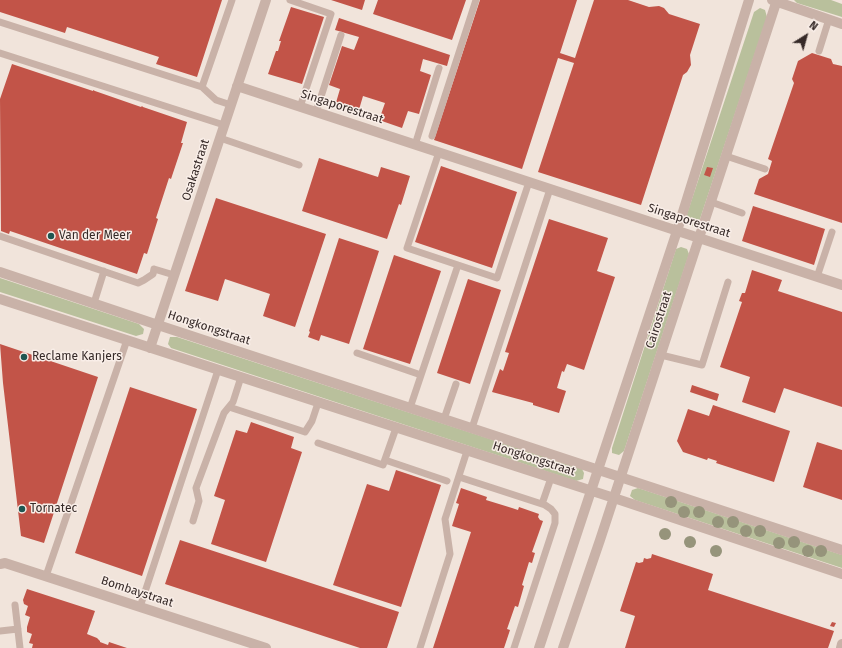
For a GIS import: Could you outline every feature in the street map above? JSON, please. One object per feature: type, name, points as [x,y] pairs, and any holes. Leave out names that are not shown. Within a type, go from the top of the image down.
[{"type":"street","name":"Osakastraat","points":[[150,348],[266,0]]},
{"type":"street","name":"Cairostraat","points":[[539,648],[677,231],[749,0]]},
{"type":"street","name":"Cairostraat","points":[[563,648],[700,238],[775,1]]},
{"type":"street","points":[[775,1],[842,24]]},
{"type":"street","name":"Singaporestraat","points":[[237,86],[842,285]]},
{"type":"street","name":"Hongkongstraat","points":[[0,272],[842,550]]},
{"type":"street","name":"Hongkongstraat","points":[[0,299],[614,498],[842,574]]},
{"type":"street","name":"Bombaystraat","points":[[0,564],[5,563],[266,648]]},
{"type":"street","points":[[841,648],[842,644]]},
{"type":"lane","points":[[202,87],[232,0]]},
{"type":"lane","points":[[290,0],[331,14],[300,107]]},
{"type":"lane","points":[[432,136],[476,0]]},
{"type":"lane","points":[[819,51],[829,19]]},
{"type":"lane","points":[[0,22],[202,87],[216,100],[231,105]]},
{"type":"lane","points":[[316,112],[341,35]]},
{"type":"lane","points":[[0,54],[224,126]]},
{"type":"lane","points":[[415,145],[439,68]]},
{"type":"lane","points":[[220,138],[300,165]]},
{"type":"lane","points":[[439,152],[407,248],[497,278],[529,182]]},
{"type":"lane","points":[[726,156],[765,168]]},
{"type":"lane","points":[[472,428],[550,189]]},
{"type":"lane","points":[[711,202],[742,213]]},
{"type":"lane","points":[[817,277],[832,232]]},
{"type":"lane","points":[[0,236],[138,282],[153,274],[154,269],[174,275]]},
{"type":"lane","points":[[410,408],[458,265]]},
{"type":"lane","points":[[94,303],[104,271]]},
{"type":"lane","points":[[661,355],[702,365],[728,282]]},
{"type":"lane","points":[[46,576],[127,340]]},
{"type":"lane","points":[[357,353],[421,375]]},
{"type":"lane","points":[[140,607],[218,370]]},
{"type":"lane","points":[[193,521],[200,500],[196,488],[224,413],[232,402],[241,377]]},
{"type":"lane","points":[[444,419],[456,384]]},
{"type":"lane","points":[[229,407],[305,432],[312,421],[318,402]]},
{"type":"lane","points":[[318,443],[383,465],[396,428]]},
{"type":"lane","points":[[420,648],[450,554],[445,519],[467,451]]},
{"type":"lane","points":[[385,460],[447,481]]},
{"type":"lane","points":[[458,477],[542,504],[551,509],[555,514],[555,523],[514,648]]},
{"type":"lane","points":[[542,504],[551,478]]},
{"type":"lane","points":[[16,605],[20,648]]},
{"type":"lane","points":[[0,631],[18,629]]},
{"type":"green space","points":[[794,0],[831,0],[842,4],[842,17],[797,3]]},
{"type":"green space","points":[[760,8],[765,10],[767,17],[699,222],[693,226],[687,222],[686,217],[754,12]]},
{"type":"green space","points":[[681,247],[687,249],[689,254],[624,451],[619,455],[612,453],[612,448],[676,249]]},
{"type":"green space","points":[[0,278],[139,324],[144,329],[143,334],[136,336],[0,292]]},
{"type":"green space","points":[[170,337],[177,337],[582,469],[584,473],[583,479],[576,481],[171,348],[168,344]]},
{"type":"green space","points":[[638,488],[842,555],[842,568],[635,500],[630,496],[632,490]]},
{"type":"building","points":[[0,0],[222,0],[197,77],[156,64],[159,57],[67,27],[65,33],[0,12]]},
{"type":"building","points":[[331,0],[365,0],[362,10]]},
{"type":"building","points":[[378,0],[466,0],[452,40],[373,14]]},
{"type":"building","points":[[480,0],[577,0],[560,53],[575,58],[594,0],[628,0],[649,7],[659,6],[664,8],[669,14],[700,24],[690,55],[691,65],[687,72],[683,75],[641,205],[538,172],[574,63],[558,58],[522,169],[434,140]]},
{"type":"building","points":[[291,7],[324,17],[302,84],[268,74],[276,51],[278,51],[281,41],[279,41]]},
{"type":"building","points":[[339,18],[450,55],[447,66],[423,59],[420,71],[431,75],[419,114],[408,111],[402,128],[379,120],[385,103],[363,96],[358,113],[335,106],[340,89],[329,85],[342,46],[354,50],[359,37],[335,30]]},
{"type":"building","points":[[812,53],[831,59],[833,64],[842,66],[842,223],[754,194],[759,179],[768,174],[772,161],[768,159],[794,83],[792,79],[798,61]]},
{"type":"building","points":[[12,64],[187,122],[181,143],[183,143],[171,179],[169,178],[156,218],[158,219],[147,254],[144,253],[137,274],[10,231],[9,234],[1,231],[0,99]]},
{"type":"building","points":[[319,158],[378,177],[381,167],[410,176],[401,205],[399,204],[387,239],[302,211]]},
{"type":"building","points":[[441,166],[517,192],[492,268],[415,242]]},
{"type":"building","points":[[707,167],[713,168],[710,177],[704,175]]},
{"type":"building","points":[[216,198],[326,234],[295,327],[263,316],[270,294],[225,279],[218,301],[185,291]]},
{"type":"building","points":[[753,206],[825,229],[814,265],[742,241]]},
{"type":"building","points":[[549,219],[608,238],[597,271],[615,277],[584,370],[567,364],[564,372],[562,371],[557,388],[566,391],[559,413],[533,405],[533,403],[492,392],[500,369],[503,371],[509,353],[505,352]]},
{"type":"building","points":[[339,238],[379,251],[349,344],[321,335],[319,341],[308,337]]},
{"type":"building","points":[[394,255],[441,271],[410,364],[363,349]]},
{"type":"building","points":[[752,270],[782,280],[778,291],[842,312],[842,407],[784,388],[775,413],[742,402],[750,377],[720,367],[742,302],[739,301],[742,293],[745,293]]},
{"type":"building","points":[[468,279],[501,290],[470,384],[437,373]]},
{"type":"building","points":[[0,344],[98,377],[44,543],[21,536],[3,383]]},
{"type":"building","points":[[692,385],[719,394],[717,401],[690,392]]},
{"type":"building","points":[[130,387],[197,409],[142,576],[75,553]]},
{"type":"building","points":[[713,405],[790,431],[774,482],[716,463],[717,461],[708,458],[707,460],[683,452],[677,441],[688,409],[709,416]]},
{"type":"building","points":[[251,422],[294,437],[291,448],[302,452],[266,562],[211,544],[225,500],[214,496],[236,430],[247,433]]},
{"type":"building","points":[[817,442],[842,450],[842,500],[803,487]]},
{"type":"building","points":[[396,470],[441,485],[401,607],[333,585],[367,484],[389,491]]},
{"type":"building","points":[[461,488],[487,497],[486,500],[518,510],[519,507],[539,514],[538,517],[543,521],[532,552],[535,553],[532,563],[529,562],[522,585],[524,586],[518,607],[515,606],[507,629],[510,630],[504,648],[433,648],[471,532],[452,526],[459,504],[456,503]]},
{"type":"building","points":[[180,540],[399,612],[387,648],[360,648],[165,584]]},
{"type":"building","points":[[652,554],[713,574],[708,590],[834,631],[828,648],[625,648],[635,616],[620,611],[636,562],[643,562],[644,558],[651,558]]},
{"type":"building","points":[[27,589],[95,611],[87,634],[108,645],[109,642],[127,648],[32,648],[33,644],[29,643],[32,634],[27,632],[30,617],[25,615],[28,606],[24,604],[23,600]]},
{"type":"building","points":[[832,622],[836,623],[834,627],[830,626]]},
{"type":"place","name":"Van der Meer","points":[[51,236]]},
{"type":"place","name":"Reclame Kanjers","points":[[24,357]]},
{"type":"place","name":"Tornatec","points":[[22,509]]}]
